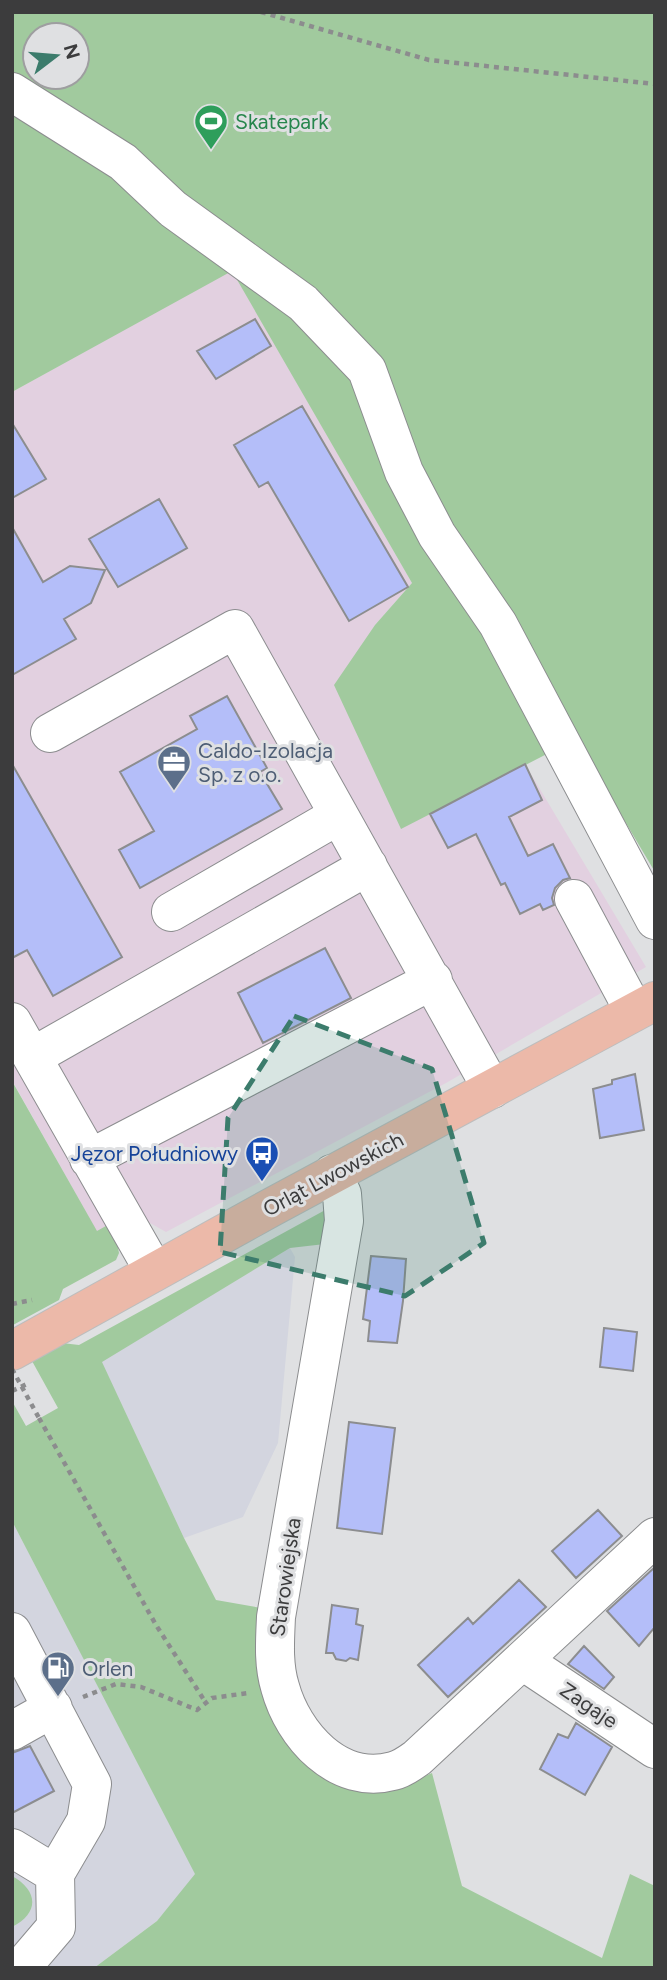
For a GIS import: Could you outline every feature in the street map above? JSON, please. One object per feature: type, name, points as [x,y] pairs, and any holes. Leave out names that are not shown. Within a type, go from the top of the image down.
[{"type":"main road","name":"Orląt Lwowskich","points":[[12,1351],[154,1271],[645,1006]]},
{"type":"street","points":[[20,107],[123,162],[173,209],[303,303],[367,370],[404,472],[437,536],[498,624],[655,920]]},
{"type":"street","points":[[50,733],[235,629],[492,1088]]},
{"type":"street","points":[[171,912],[339,815]]},
{"type":"street","points":[[32,1057],[368,866]]},
{"type":"street","points":[[574,899],[645,1006]]},
{"type":"street","points":[[89,1159],[433,980]]},
{"type":"street","points":[[12,1022],[154,1271]]},
{"type":"street","name":"Starowiejska","points":[[332,1174],[342,1194],[344,1221],[276,1617],[274,1653],[280,1688],[297,1724],[312,1745],[328,1760],[362,1773],[395,1771],[417,1758],[655,1537]]},
{"type":"street","points":[[12,1632],[92,1784],[86,1821],[55,1874],[56,1927],[22,1968]]},
{"type":"street","name":"Zagaje","points":[[523,1661],[655,1749]]},
{"type":"street","points":[[12,1731],[53,1708]]},
{"type":"street","points":[[12,1848],[55,1874]]},
{"type":"path","points":[[261,12],[429,60],[655,84]]},
{"type":"path","points":[[12,1369],[156,1625],[206,1703]]},
{"type":"path","points":[[53,1708],[116,1684],[141,1687],[197,1710],[212,1698],[280,1688]]},
{"type":"highlighted area","points":[[294,1016],[432,1069],[484,1243],[405,1296],[220,1252],[228,1118]]},
{"type":"shaded area","points":[[232,270],[412,583],[375,625],[335,685],[401,828],[525,764],[646,967],[446,1083],[166,1232],[150,1223],[137,1209],[97,1232],[12,1080],[12,392]]},
{"type":"shaded area","points":[[290,1248],[295,1257],[278,1443],[243,1517],[184,1538],[101,1361]]},
{"type":"shaded area","name":"Orlen","points":[[12,1521],[196,1875],[157,1921],[94,1968],[12,1968]]},
{"type":"green space","points":[[12,12],[655,12],[655,872],[576,739],[401,829],[334,685],[375,625],[412,583],[232,271],[12,392]]},
{"type":"green space","points":[[12,1081],[97,1231],[113,1222],[119,1253],[116,1260],[63,1289],[59,1300],[13,1325]]},
{"type":"green space","points":[[327,1209],[325,1244],[290,1248],[102,1362],[216,1600],[261,1608],[270,1703],[404,1785],[432,1773],[462,1886],[602,1958],[630,1874],[655,1886],[655,1968],[94,1968],[157,1921],[195,1874],[12,1521],[12,1401],[26,1426],[58,1408],[32,1361],[62,1343],[79,1345]]},
{"type":"green space","points":[[12,1876],[27,1888],[32,1902],[27,1915],[12,1927]]},
{"type":"building","points":[[255,319],[271,346],[216,379],[197,351]]},
{"type":"building","points":[[302,406],[408,587],[349,621],[268,482],[259,487],[234,445]]},
{"type":"building","points":[[12,423],[46,479],[12,498]]},
{"type":"building","points":[[159,499],[187,548],[118,587],[89,539]]},
{"type":"building","points":[[12,527],[43,582],[70,566],[105,570],[91,603],[64,619],[76,639],[12,675]]},
{"type":"building","name":"Caldo-Izolacja Sp. z o.o.","points":[[227,696],[267,768],[260,772],[282,809],[140,888],[119,850],[154,831],[120,772],[197,729],[190,716]]},
{"type":"building","points":[[12,764],[122,957],[53,996],[27,950],[12,958]]},
{"type":"building","points":[[525,764],[542,800],[509,817],[528,856],[553,844],[570,878],[563,880],[555,888],[552,898],[554,905],[543,910],[540,904],[520,914],[505,883],[501,885],[476,834],[448,848],[430,814]]},
{"type":"building","points":[[325,948],[351,998],[263,1043],[238,993]]},
{"type":"building","points":[[635,1074],[644,1130],[600,1138],[593,1089]]},
{"type":"building","points":[[371,1256],[406,1259],[397,1343],[368,1341],[370,1321],[363,1319]]},
{"type":"building","points":[[604,1328],[637,1332],[633,1371],[600,1367]]},
{"type":"building","points":[[349,1422],[395,1428],[382,1534],[337,1528]]},
{"type":"building","points":[[598,1510],[622,1536],[576,1578],[552,1551]]},
{"type":"building","points":[[655,1567],[655,1627],[639,1646],[607,1611]]},
{"type":"building","points":[[519,1580],[546,1607],[448,1697],[418,1665],[468,1618],[473,1624]]},
{"type":"building","points":[[332,1605],[358,1609],[356,1624],[363,1626],[358,1660],[336,1659],[333,1653],[326,1653]]},
{"type":"building","points":[[584,1646],[614,1677],[604,1689],[568,1664]]},
{"type":"building","points":[[576,1723],[612,1747],[585,1795],[540,1769],[558,1734],[568,1738]]},
{"type":"building","points":[[30,1746],[54,1791],[12,1813],[12,1753]]},
{"type":"place","name":"Skatepark","points":[[211,151]]},
{"type":"place","name":"Caldo-Izolacja Sp. z o.o.","points":[[174,792]]},
{"type":"place","name":"Jęzor Południowy","points":[[262,1183]]},
{"type":"place","name":"Orlen","points":[[58,1698]]}]
